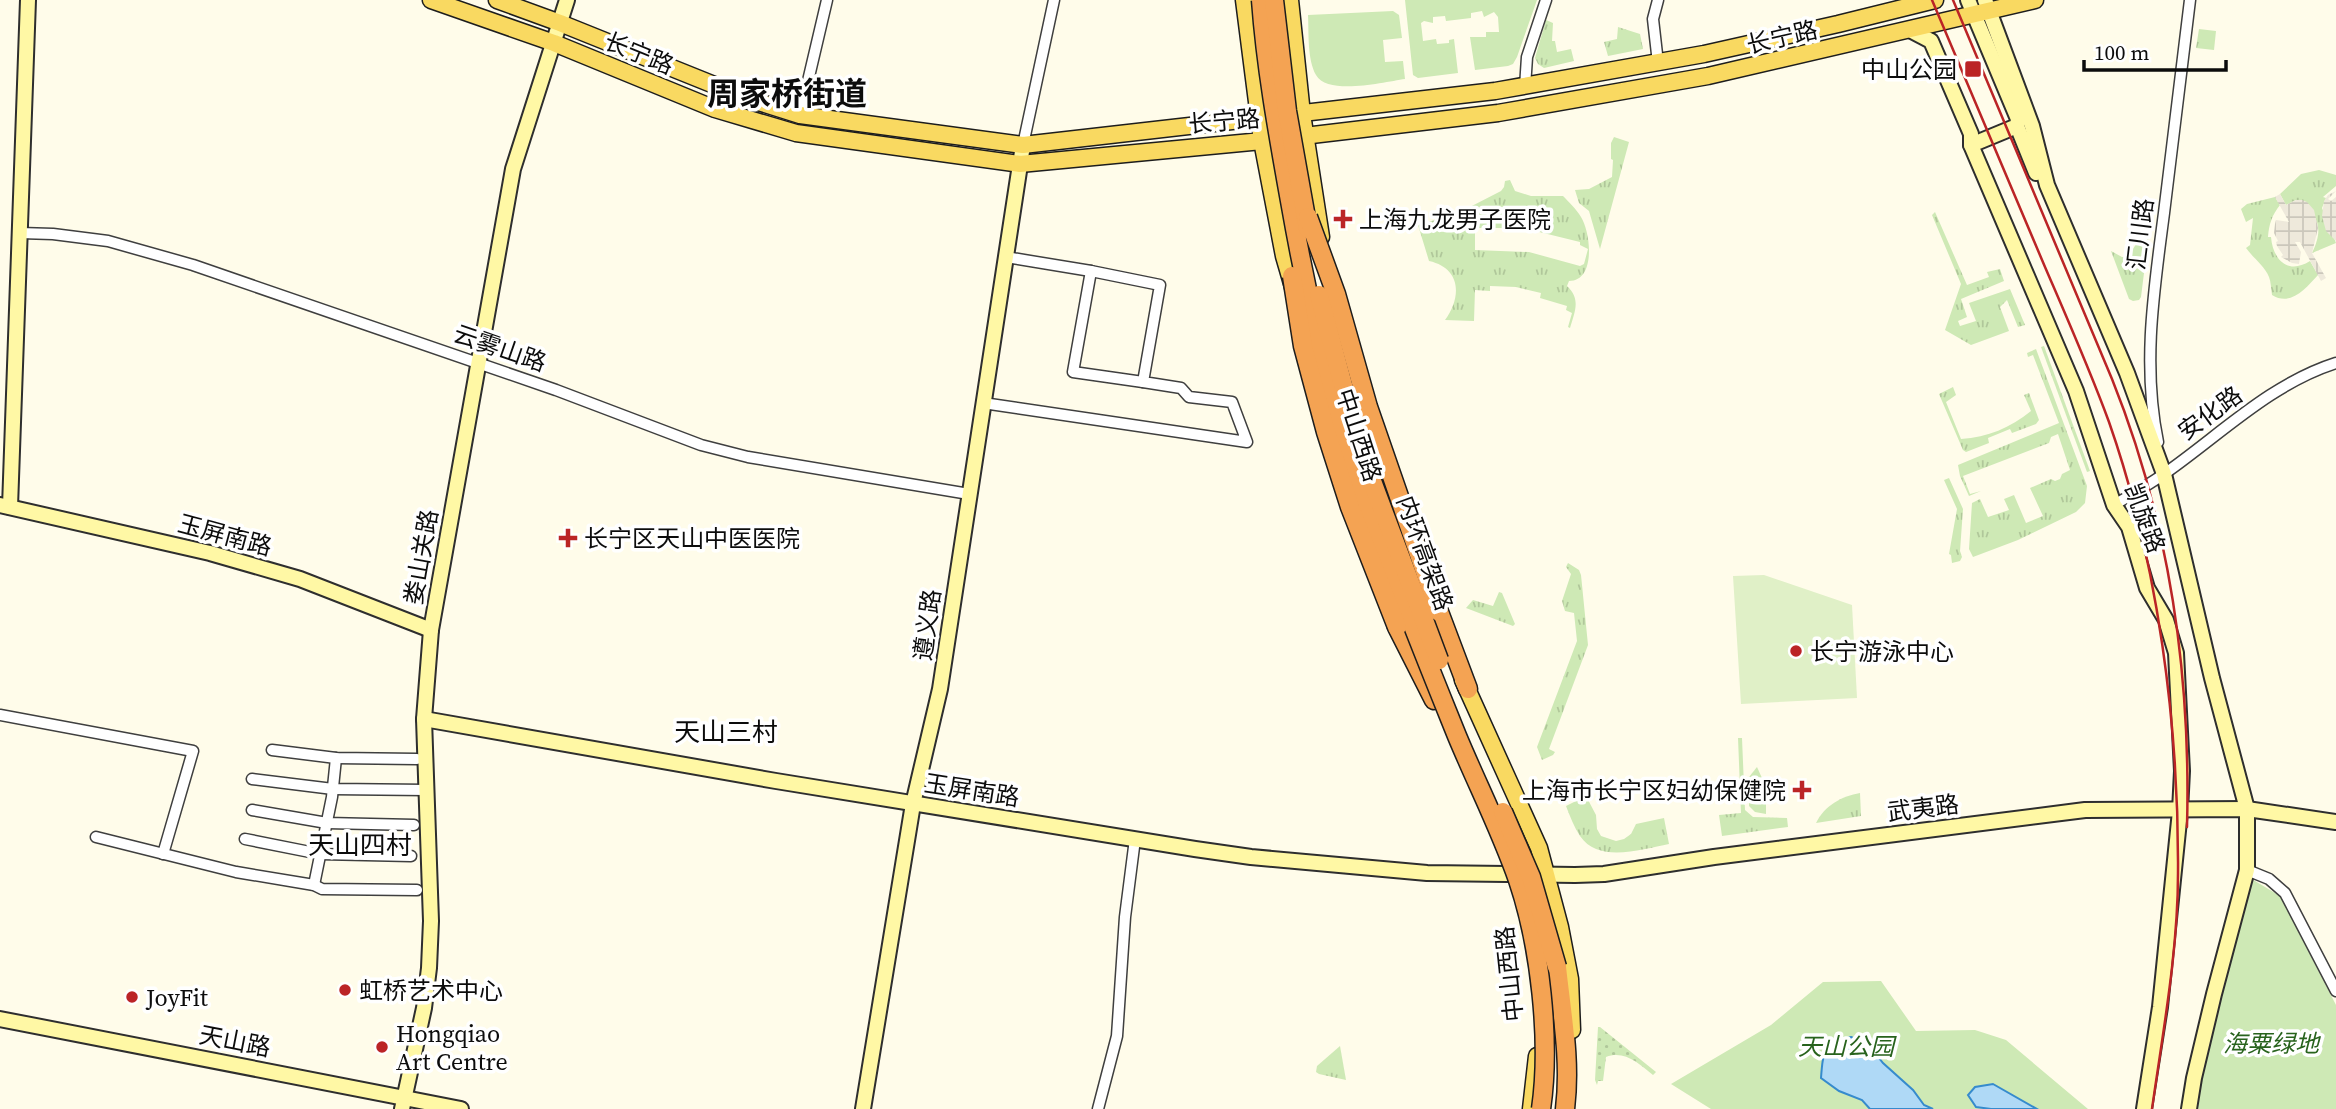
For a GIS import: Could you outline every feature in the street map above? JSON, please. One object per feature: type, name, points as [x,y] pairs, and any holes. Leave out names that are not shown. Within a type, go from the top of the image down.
[{"type":"highway","name":"内环高架路","points":[[1261,0],[1266,116],[1337,412],[1360,485],[1410,618],[1508,853],[1530,921],[1540,990],[1544,1049],[1541,1109]]},
{"type":"highway","name":"内环高架路","points":[[1274,0],[1287,111],[1318,290],[1372,481],[1469,735],[1531,877],[1557,967],[1567,1053],[1565,1109]]},
{"type":"highway","points":[[1266,116],[1303,346],[1326,432],[1350,507],[1396,627],[1434,700]]},
{"type":"highway","points":[[1304,207],[1336,294],[1368,407],[1468,689]]},
{"type":"main road","name":"长宁路","points":[[431,0],[554,43],[715,109],[796,133],[1020,164],[1262,141],[1498,113],[1708,76],[1910,30],[1979,6],[2035,0]]},
{"type":"main road","name":"长宁路","points":[[497,0],[749,99],[800,115],[1023,145],[1525,87],[1657,63],[1838,24],[1901,4],[1935,0]]},
{"type":"main road","name":"中山西路","points":[[1244,0],[1266,116],[1262,141],[1284,256],[1325,406],[1373,547],[1434,700],[1516,875],[1528,926],[1537,988],[1538,1041],[1531,1109]]},
{"type":"main road","points":[[1290,0],[1302,114],[1327,274],[1366,430],[1433,618],[1534,835],[1547,875],[1570,979],[1574,1080],[1572,1109]]},
{"type":"street","points":[[5,506],[20,233],[28,0]]},
{"type":"street","name":"娄山关路","points":[[404,1104],[424,1008],[429,968],[431,921],[424,719],[431,630],[513,169],[567,0]]},
{"type":"street","points":[[800,115],[827,0]]},
{"type":"street","points":[[1023,145],[1054,0]]},
{"type":"street","points":[[1525,87],[1527,57],[1546,0]]},
{"type":"street","points":[[1657,63],[1653,19],[1658,0]]},
{"type":"street","name":"汇川路","points":[[2162,475],[2149,384],[2149,349],[2190,0]]},
{"type":"street","points":[[1979,6],[2018,119],[2017,126],[2162,475]]},
{"type":"street","name":"凯旋路","points":[[1979,6],[2032,126],[2047,185],[2127,373],[2162,475],[2247,809],[2247,870],[2211,1006],[2189,1109]]},
{"type":"street","name":"凯旋路","points":[[1910,30],[1931,41],[1971,134],[1972,145],[2076,391],[2114,505],[2129,527],[2147,588],[2166,620],[2176,653],[2182,771],[2180,811],[2159,1013],[2144,1109]]},
{"type":"street","points":[[1972,145],[2017,126]]},
{"type":"street","name":"遵义路","points":[[863,1109],[913,804],[940,689],[1023,145]]},
{"type":"street","name":"云雾山路","points":[[20,233],[108,241],[159,255],[556,390],[701,445],[771,461],[969,494]]},
{"type":"street","points":[[1006,257],[1160,285],[1143,382]]},
{"type":"street","points":[[983,402],[1247,442],[1232,402],[1189,397],[1181,388],[1073,372],[1091,271]]},
{"type":"street","name":"安化路","points":[[2114,505],[2162,475],[2265,399],[2336,363]]},
{"type":"street","name":"玉屏南路","points":[[5,506],[210,553],[300,579],[431,630]]},
{"type":"street","points":[[0,715],[193,751],[163,854]]},
{"type":"street","name":"玉屏南路","points":[[424,719],[913,804],[1251,857],[1427,873],[1516,875]]},
{"type":"street","points":[[272,750],[336,758],[417,760]]},
{"type":"street","points":[[314,886],[333,789],[336,758]]},
{"type":"street","points":[[252,779],[333,789],[426,790]]},
{"type":"street","name":"武夷路","points":[[1516,875],[1604,874],[1714,857],[2085,810],[2247,809],[2336,822]]},
{"type":"street","points":[[252,810],[327,823],[414,825]]},
{"type":"street","points":[[96,837],[236,872],[323,889],[417,890]]},
{"type":"street","points":[[245,839],[320,854],[411,856]]},
{"type":"street","points":[[1098,1109],[1117,1036],[1125,917],[1135,839]]},
{"type":"street","points":[[2247,870],[2269,879],[2285,893],[2336,991]]},
{"type":"street","name":"天山路","points":[[0,1019],[404,1104],[461,1109]]},
{"type":"green space","points":[[1405,0],[1537,0],[1517,57],[1513,64],[1508,66],[1475,70],[1470,37],[1486,37],[1486,32],[1499,32],[1498,17],[1494,12],[1484,17],[1482,11],[1471,13],[1471,18],[1446,21],[1445,16],[1433,17],[1433,23],[1424,21],[1421,23],[1423,41],[1436,39],[1437,44],[1449,43],[1449,40],[1454,39],[1458,73],[1418,78],[1413,75]]},
{"type":"green space","points":[[1393,11],[1399,15],[1402,38],[1383,40],[1385,62],[1403,61],[1405,79],[1344,86],[1332,85],[1316,75],[1310,54],[1308,15]]},
{"type":"green space","points":[[1546,20],[1553,23],[1552,41],[1555,41],[1557,52],[1571,49],[1574,61],[1544,68],[1538,64],[1535,58]]},
{"type":"green space","points":[[1618,27],[1640,34],[1643,49],[1608,56],[1604,42],[1617,39]]},
{"type":"green space","points":[[2199,29],[2216,31],[2214,50],[2196,48]]},
{"type":"green space","points":[[1614,137],[1629,142],[1600,249],[1589,211],[1579,203],[1575,190],[1589,189],[1612,177],[1611,143]]},
{"type":"green space","points":[[2319,170],[2336,175],[2336,186],[2323,197],[2326,198],[2322,208],[2336,243],[2312,253],[2318,237],[2318,224],[2312,212],[2302,200],[2286,205],[2280,194],[2301,174]]},
{"type":"green space","points":[[1510,180],[1515,191],[1531,196],[1563,196],[1581,217],[1587,234],[1589,255],[1584,273],[1578,279],[1569,281],[1567,286],[1575,301],[1570,328],[1568,327],[1572,313],[1566,310],[1567,306],[1540,298],[1541,293],[1516,287],[1490,286],[1490,291],[1475,290],[1474,321],[1445,320],[1454,302],[1455,284],[1447,270],[1429,261],[1418,225],[1435,220],[1434,216],[1466,209],[1501,191],[1505,181]],"holes":[[[1475,228],[1523,228],[1580,242],[1580,245],[1588,249],[1584,264],[1580,266],[1529,252],[1475,250]]]},
{"type":"green space","points":[[2275,197],[2280,205],[2271,220],[2268,237],[2271,237],[2278,258],[2289,266],[2310,261],[2318,275],[2298,294],[2286,299],[2272,295],[2267,273],[2246,248],[2250,245],[2253,218],[2246,222],[2241,209],[2247,204]]},
{"type":"green space","points":[[1935,212],[1967,285],[1989,277],[1987,272],[2000,269],[2004,281],[1961,299],[1967,317],[1958,321],[1960,326],[1976,321],[1969,303],[2010,289],[2025,325],[2018,327],[2007,300],[2000,307],[2009,331],[1971,345],[1945,330],[1961,284],[1932,215]]},
{"type":"green space","points":[[2145,232],[2149,233],[2141,297],[2133,301],[2129,299],[2111,251],[2127,257]]},
{"type":"green space","points":[[2044,346],[2090,471],[2087,472],[2041,347]]},
{"type":"green space","points":[[2036,349],[2087,486],[2085,503],[2076,512],[2018,540],[1973,557],[1969,549],[1972,503],[1980,499],[1988,517],[2009,510],[2004,499],[2014,495],[2026,523],[2043,516],[2030,488],[2051,479],[2060,479],[2062,474],[2070,470],[2058,434],[2051,437],[2049,443],[1963,476],[1970,494],[1981,491],[1969,496],[1960,476],[1958,465],[2059,423],[2033,355],[2028,357],[2027,353]]},
{"type":"green space","points":[[1953,387],[1956,395],[1946,402],[1961,439],[1989,434],[2023,417],[2031,411],[2024,395],[2029,393],[2039,420],[2036,424],[2012,433],[2010,429],[1988,438],[1989,443],[1966,452],[1939,394]]},
{"type":"green space","points":[[1949,478],[1963,509],[1960,551],[1962,557],[1960,561],[1952,563],[1949,554],[1957,509],[1944,480]]},
{"type":"green space","points":[[1568,563],[1579,570],[1581,575],[1588,645],[1549,749],[1555,752],[1542,760],[1537,747],[1577,641],[1574,613],[1565,611],[1562,601],[1571,574],[1566,567]]},
{"type":"green space","name":"长宁游泳中心","points":[[1764,575],[1852,605],[1857,698],[1741,704],[1733,576]]},
{"type":"green space","points":[[1499,592],[1502,593],[1515,624],[1513,626],[1466,608],[1473,600],[1493,606]]},
{"type":"green space","points":[[1738,738],[1742,738],[1745,810],[1753,817],[1787,818],[1788,827],[1722,836],[1719,815],[1741,813]]},
{"type":"green space","points":[[1757,767],[1766,787],[1766,814],[1755,812],[1749,806],[1749,777]]},
{"type":"green space","points":[[1860,793],[1861,816],[1816,823],[1834,803]]},
{"type":"green space","points":[[1586,796],[1596,815],[1597,829],[1601,836],[1616,841],[1624,839],[1631,834],[1636,824],[1664,818],[1669,844],[1622,852],[1598,850],[1588,845],[1578,833],[1566,806]]},
{"type":"green space","name":"海粟绿地","points":[[2250,878],[2280,896],[2336,1005],[2336,1109],[2191,1109]]},
{"type":"green space","name":"天山公园","points":[[1881,981],[1916,1031],[1975,1030],[2006,1040],[2088,1109],[1711,1109],[1671,1084],[1771,1025],[1823,982]]},
{"type":"green space","points":[[1598,1027],[1656,1072],[1653,1075],[1631,1059],[1613,1055],[1606,1057],[1603,1081],[1598,1081],[1597,1085]]},
{"type":"green space","points":[[1340,1046],[1346,1080],[1316,1072],[1317,1066]]},
{"type":"shaded area","points":[[2336,191],[2328,199],[2331,201],[2336,197],[2336,241],[2326,231],[2322,216],[2324,201]]},
{"type":"shaded area","points":[[2280,194],[2286,205],[2302,200],[2314,210],[2318,228],[2312,253],[2326,278],[2321,281],[2300,242],[2295,242],[2301,252],[2299,264],[2281,257],[2283,255],[2277,246],[2274,233],[2275,224],[2276,220],[2289,222],[2275,197]]},
{"type":"water","points":[[1851,1037],[1868,1044],[1924,1105],[1933,1109],[1870,1109],[1862,1100],[1839,1091],[1821,1078],[1827,1050],[1835,1042]]},
{"type":"water","points":[[1993,1084],[2037,1109],[1976,1107],[1968,1095],[1975,1087]]},
{"type":"railway","points":[[1932,0],[2102,403],[2126,476],[2153,587],[2170,702],[2175,760],[2178,873],[2173,962],[2152,1109]]},
{"type":"railway","points":[[1953,0],[2112,379],[2148,488],[2162,543],[2180,656],[2185,713],[2187,827]]},
{"type":"place","name":"中山公园","points":[[1973,69]]},
{"type":"place","name":"上海九龙男子医院","points":[[1343,219]]},
{"type":"place","name":"长宁区天山中医医院","points":[[568,538]]},
{"type":"place","name":"长宁游泳中心","points":[[1796,651]]},
{"type":"place","name":"上海市长宁区妇幼保健院","points":[[1802,790]]},
{"type":"place","name":"虹桥艺术中心","points":[[345,990]]},
{"type":"place","name":"JoyFit","points":[[132,997]]},
{"type":"place","name":"Hongqiao Art Centre","points":[[382,1047]]},
{"type":"district","name":"周家桥街道","points":[[787,94]]},
{"type":"district","name":"天山三村","points":[[726,732]]},
{"type":"district","name":"天山四村","points":[[360,845]]}]
